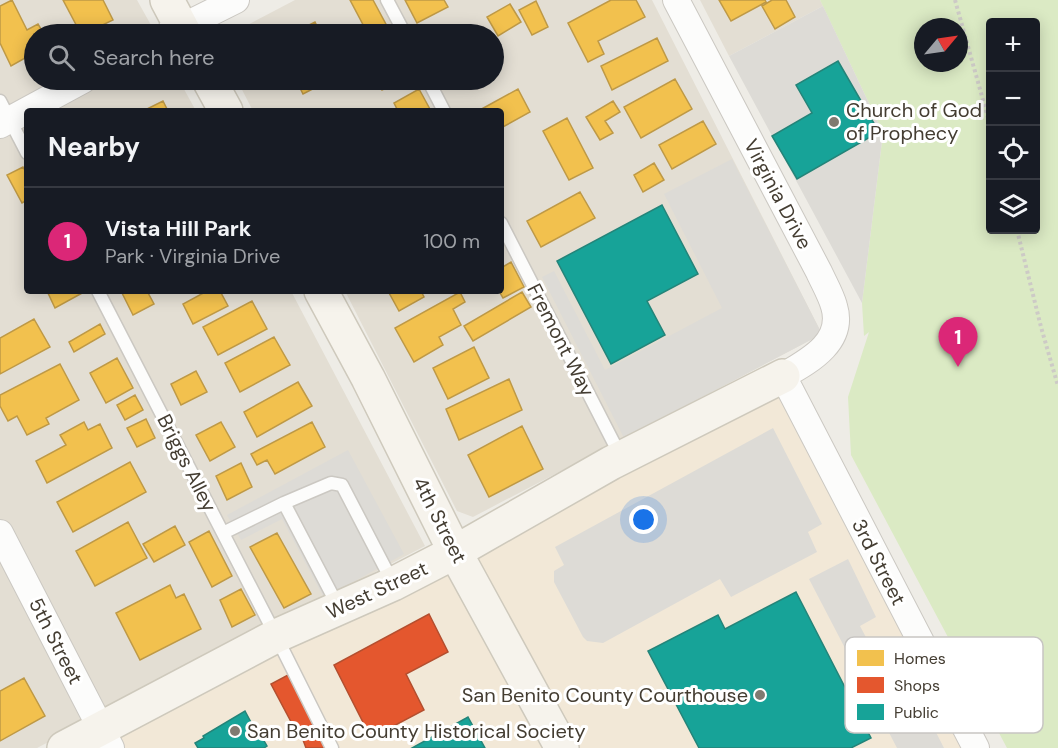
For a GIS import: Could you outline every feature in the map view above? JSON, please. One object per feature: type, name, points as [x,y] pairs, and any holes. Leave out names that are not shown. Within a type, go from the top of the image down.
[{"type":"street","points":[[167,0],[175,24]]},
{"type":"street","points":[[192,24],[236,0]]},
{"type":"street","name":"Virginia Drive","points":[[676,0],[814,262],[834,307],[836,326],[831,340],[806,363],[783,376]]},
{"type":"street","points":[[3,115],[60,90]]},
{"type":"street","points":[[214,90],[224,108]]},
{"type":"street","name":"4th Street","points":[[323,294],[368,378],[455,552],[562,748]]},
{"type":"street","name":"West Street","points":[[64,748],[106,738],[276,636],[393,584],[455,552],[621,458],[783,376]]},
{"type":"street","name":"3rd Street","points":[[783,376],[918,637]]},
{"type":"street","name":"5th Street","points":[[0,533],[106,738]]},
{"type":"street","name":"3rd Street","points":[[968,733],[976,748]]},
{"type":"lane","points":[[387,0],[400,24]]},
{"type":"lane","points":[[433,90],[442,108]]},
{"type":"lane","points":[[3,115],[24,148]]},
{"type":"lane","name":"Fremont Way","points":[[504,229],[621,458]]},
{"type":"lane","name":"Briggs Alley","points":[[100,294],[332,748]]},
{"type":"lane","points":[[223,533],[331,483],[342,485],[393,584]]},
{"type":"lane","points":[[284,503],[340,608]]},
{"type":"path","points":[[956,0],[986,110]]},
{"type":"path","points":[[1018,234],[1058,386]]},
{"type":"shaded area","points":[[0,0],[137,0],[150,24],[24,24],[24,90],[184,90],[194,108],[24,108],[24,294],[293,294],[425,546],[37,748],[0,748]]},
{"type":"shaded area","points":[[295,0],[652,0],[822,334],[473,517],[457,511],[347,294],[504,294],[504,108],[251,108],[242,90],[504,90],[504,24],[249,24]]},
{"type":"shaded area","points":[[700,0],[820,0],[823,6],[729,56]]},
{"type":"shaded area","points":[[823,6],[883,133],[862,303],[729,56]]},
{"type":"shaded area","points":[[732,159],[822,334],[624,438],[542,277],[554,271],[605,370],[722,308],[664,194]]},
{"type":"shaded area","points":[[783,376],[922,637],[845,637],[845,733],[973,733],[981,748],[71,748]]},
{"type":"shaded area","points":[[773,428],[822,524],[808,532],[817,552],[731,597],[720,579],[603,643],[587,641],[554,582],[554,571],[564,565],[555,547]]},
{"type":"shaded area","points":[[348,450],[404,554],[324,598],[282,519],[241,540],[227,515]]},
{"type":"shaded area","points":[[848,559],[876,617],[860,626],[866,637],[845,637],[845,648],[809,579]]},
{"type":"shaded area","points":[[889,733],[936,733],[944,748],[897,748]]},
{"type":"green space","points":[[820,0],[1058,0],[1058,748],[1007,748],[999,733],[1043,733],[1043,637],[948,637],[851,455],[848,397],[869,332],[864,336],[862,303],[883,133]]},
{"type":"building: Homes","points":[[12,0],[24,24],[24,59],[11,66],[0,43],[0,6]]},
{"type":"building: Homes","points":[[63,0],[103,0],[113,20],[105,24],[76,24]]},
{"type":"building: Homes","points":[[350,0],[373,0],[386,24],[363,24]]},
{"type":"building: Homes","points":[[405,0],[444,0],[448,7],[417,23]]},
{"type":"building: Homes","points":[[611,0],[636,0],[645,17],[598,41],[604,54],[588,62],[568,23]]},
{"type":"building: Homes","points":[[719,0],[765,0],[766,2],[731,21]]},
{"type":"building: Homes","points":[[772,0],[786,0],[795,17],[775,29],[762,6]]},
{"type":"building: Homes","points":[[536,1],[548,27],[532,35],[519,10]]},
{"type":"building: Homes","points":[[510,4],[521,22],[504,32],[504,24],[491,24],[487,17]]},
{"type":"building: Homes","points":[[657,38],[668,61],[612,90],[601,66]]},
{"type":"building: Homes","points":[[675,79],[692,109],[641,138],[624,107]]},
{"type":"building: Homes","points":[[518,89],[530,112],[504,126],[504,108],[483,108]]},
{"type":"building: Homes","points":[[420,90],[429,108],[396,108],[394,103]]},
{"type":"building: Homes","points":[[163,101],[166,108],[149,108]]},
{"type":"building: Homes","points":[[613,101],[620,112],[605,121],[613,133],[600,140],[586,117]]},
{"type":"building: Homes","points":[[567,118],[593,168],[569,180],[543,131]]},
{"type":"building: Homes","points":[[703,121],[716,144],[672,169],[659,145]]},
{"type":"building: Homes","points":[[654,163],[664,180],[643,192],[634,175]]},
{"type":"building: Homes","points":[[23,167],[24,169],[24,202],[22,203],[7,175]]},
{"type":"building: Homes","points":[[580,192],[595,218],[541,247],[527,221]]},
{"type":"building: Homes","points":[[511,262],[524,287],[503,298],[501,294],[504,294],[504,266]]},
{"type":"building: Homes","points":[[522,292],[531,307],[473,341],[464,326]]},
{"type":"building: Homes","points":[[48,294],[80,294],[55,308]]},
{"type":"building: Homes","points":[[122,294],[149,294],[154,304],[133,315]]},
{"type":"building: Homes","points":[[201,294],[222,294],[228,306],[193,324],[183,304]]},
{"type":"building: Homes","points":[[390,294],[422,294],[424,297],[399,311]]},
{"type":"building: Homes","points":[[456,294],[461,294],[465,302],[453,309],[461,325],[439,337],[443,345],[414,362],[395,328]]},
{"type":"building: Homes","points":[[252,301],[267,329],[218,355],[203,327]]},
{"type":"building: Homes","points":[[34,319],[50,347],[0,374],[0,338]]},
{"type":"building: Homes","points":[[100,324],[105,334],[74,352],[69,342]]},
{"type":"building: Homes","points":[[274,337],[290,365],[240,392],[225,363]]},
{"type":"building: Homes","points":[[474,347],[489,378],[448,399],[433,368]]},
{"type":"building: Homes","points":[[117,358],[133,388],[106,403],[90,373]]},
{"type":"building: Homes","points":[[60,364],[79,400],[46,418],[49,424],[27,435],[17,416],[8,421],[0,406],[0,395]]},
{"type":"building: Homes","points":[[196,371],[207,392],[181,405],[171,384]]},
{"type":"building: Homes","points":[[509,379],[522,410],[459,440],[446,409]]},
{"type":"building: Homes","points":[[298,382],[312,406],[257,437],[244,412]]},
{"type":"building: Homes","points":[[135,395],[143,410],[125,420],[117,405]]},
{"type":"building: Homes","points":[[146,419],[155,438],[137,447],[127,428]]},
{"type":"building: Homes","points":[[84,422],[88,430],[100,424],[112,448],[47,483],[36,461],[66,445],[60,435]]},
{"type":"building: Homes","points":[[221,422],[235,447],[210,461],[196,435]]},
{"type":"building: Homes","points":[[312,422],[325,447],[275,474],[267,460],[257,465],[251,454]]},
{"type":"building: Homes","points":[[522,426],[543,469],[489,497],[468,455]]},
{"type":"building: Homes","points":[[130,462],[146,492],[73,532],[57,502]]},
{"type":"building: Homes","points":[[241,463],[252,487],[227,500],[216,476]]},
{"type":"building: Homes","points":[[128,522],[147,558],[95,586],[76,551]]},
{"type":"building: Homes","points":[[175,526],[185,545],[154,562],[143,544]]},
{"type":"building: Homes","points":[[209,531],[232,576],[212,587],[189,542]]},
{"type":"building: Homes","points":[[277,533],[311,594],[284,608],[250,547]]},
{"type":"building: Homes","points":[[170,585],[176,598],[184,594],[201,629],[140,660],[116,613]]},
{"type":"building: Homes","points":[[241,589],[255,615],[232,627],[220,600]]},
{"type":"building: Homes","points":[[24,678],[45,716],[0,741],[0,691]]},
{"type":"building: Shops","points":[[429,614],[448,652],[406,674],[424,710],[371,738],[334,665]]},
{"type":"building: Shops","points":[[288,675],[314,724],[297,733],[271,684]]},
{"type":"building: Shops","points":[[320,732],[327,748],[306,748],[303,740]]},
{"type":"building: Public","name":"Church of God of Prophecy","points":[[838,61],[879,132],[797,179],[772,136],[812,113],[796,85]]},
{"type":"building: Public","points":[[662,205],[698,274],[647,301],[665,335],[611,364],[557,261]]},
{"type":"building: Public","name":"San Benito County Courthouse","points":[[796,592],[845,687],[845,733],[868,733],[871,738],[851,748],[699,748],[648,651],[718,615],[725,629]]},
{"type":"building: Public","name":"San Benito County Historical Society","points":[[245,711],[267,746],[264,748],[198,748],[195,743],[204,738],[203,736]]},
{"type":"building: Public","points":[[468,717],[485,748],[412,748]]},
{"type":"place","name":"Church of God of Prophecy","points":[[834,122]]},
{"type":"place","name":"Vista Hill Park","points":[[958,367]]},
{"type":"place","name":"San Benito County Courthouse","points":[[760,695]]},
{"type":"place","name":"San Benito County Historical Society","points":[[235,731]]}]
